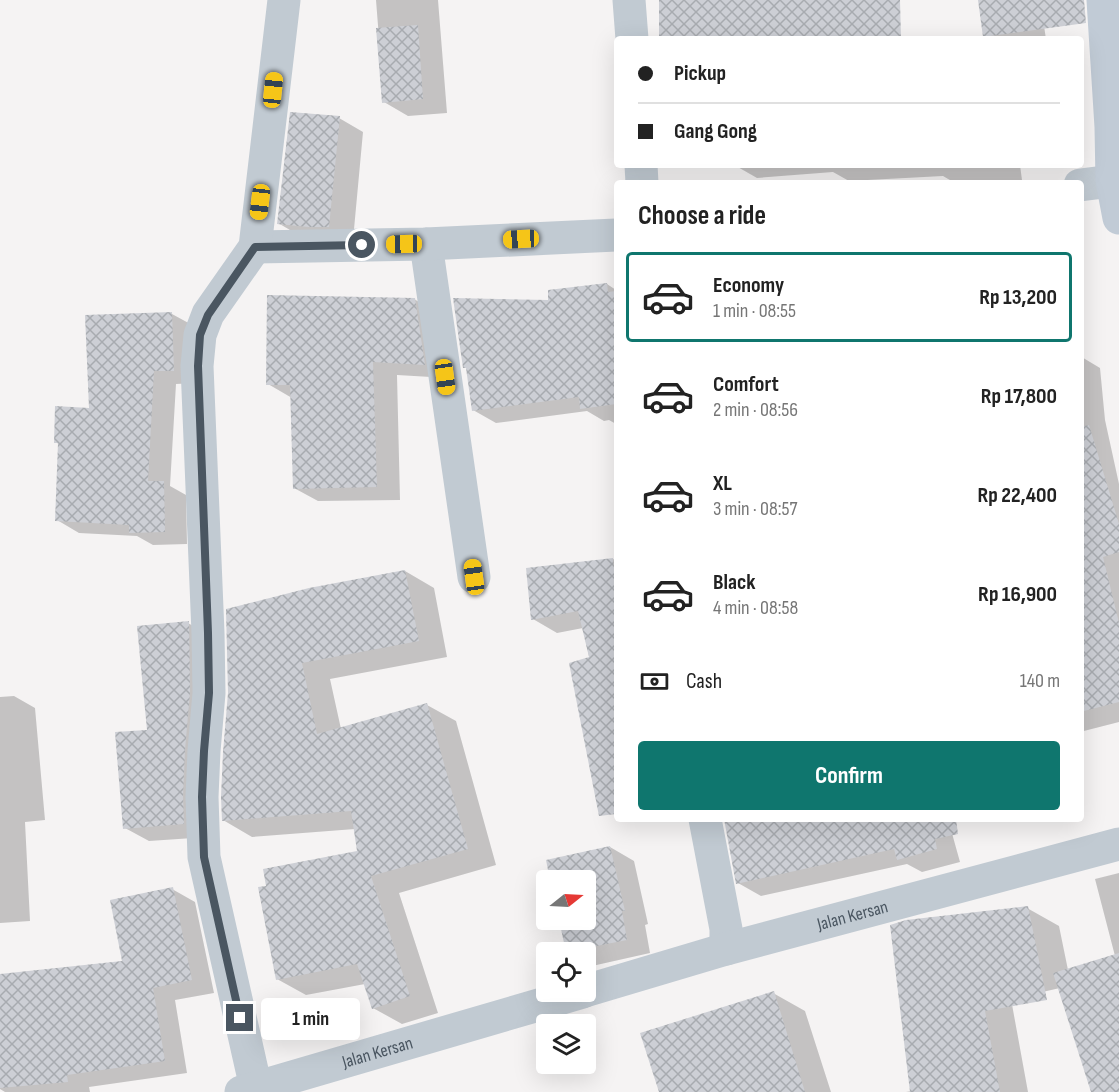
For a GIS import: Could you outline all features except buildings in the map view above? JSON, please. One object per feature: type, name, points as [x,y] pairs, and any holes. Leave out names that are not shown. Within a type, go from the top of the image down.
[{"type":"street","points":[[248,1090],[204,857],[202,797],[209,693],[198,366],[200,335],[208,315],[255,247],[284,0]]},
{"type":"street","points":[[629,0],[632,36]]},
{"type":"street","points":[[1103,0],[1115,127],[1112,181],[1119,218]]},
{"type":"street","points":[[1084,184],[1112,181]]},
{"type":"street","points":[[255,247],[426,244],[614,235]]},
{"type":"street","points":[[426,244],[474,577]]},
{"type":"street","points":[[706,822],[726,929],[726,949]]},
{"type":"street","name":"Jalan Kersan","points":[[596,987],[726,949],[1119,844]]},
{"type":"street","name":"Jalan Kersan","points":[[248,1090],[547,1002]]},
{"type":"route","points":[[240,1018],[204,857],[202,797],[209,693],[198,366],[200,335],[208,315],[255,247],[362,245]]}]
